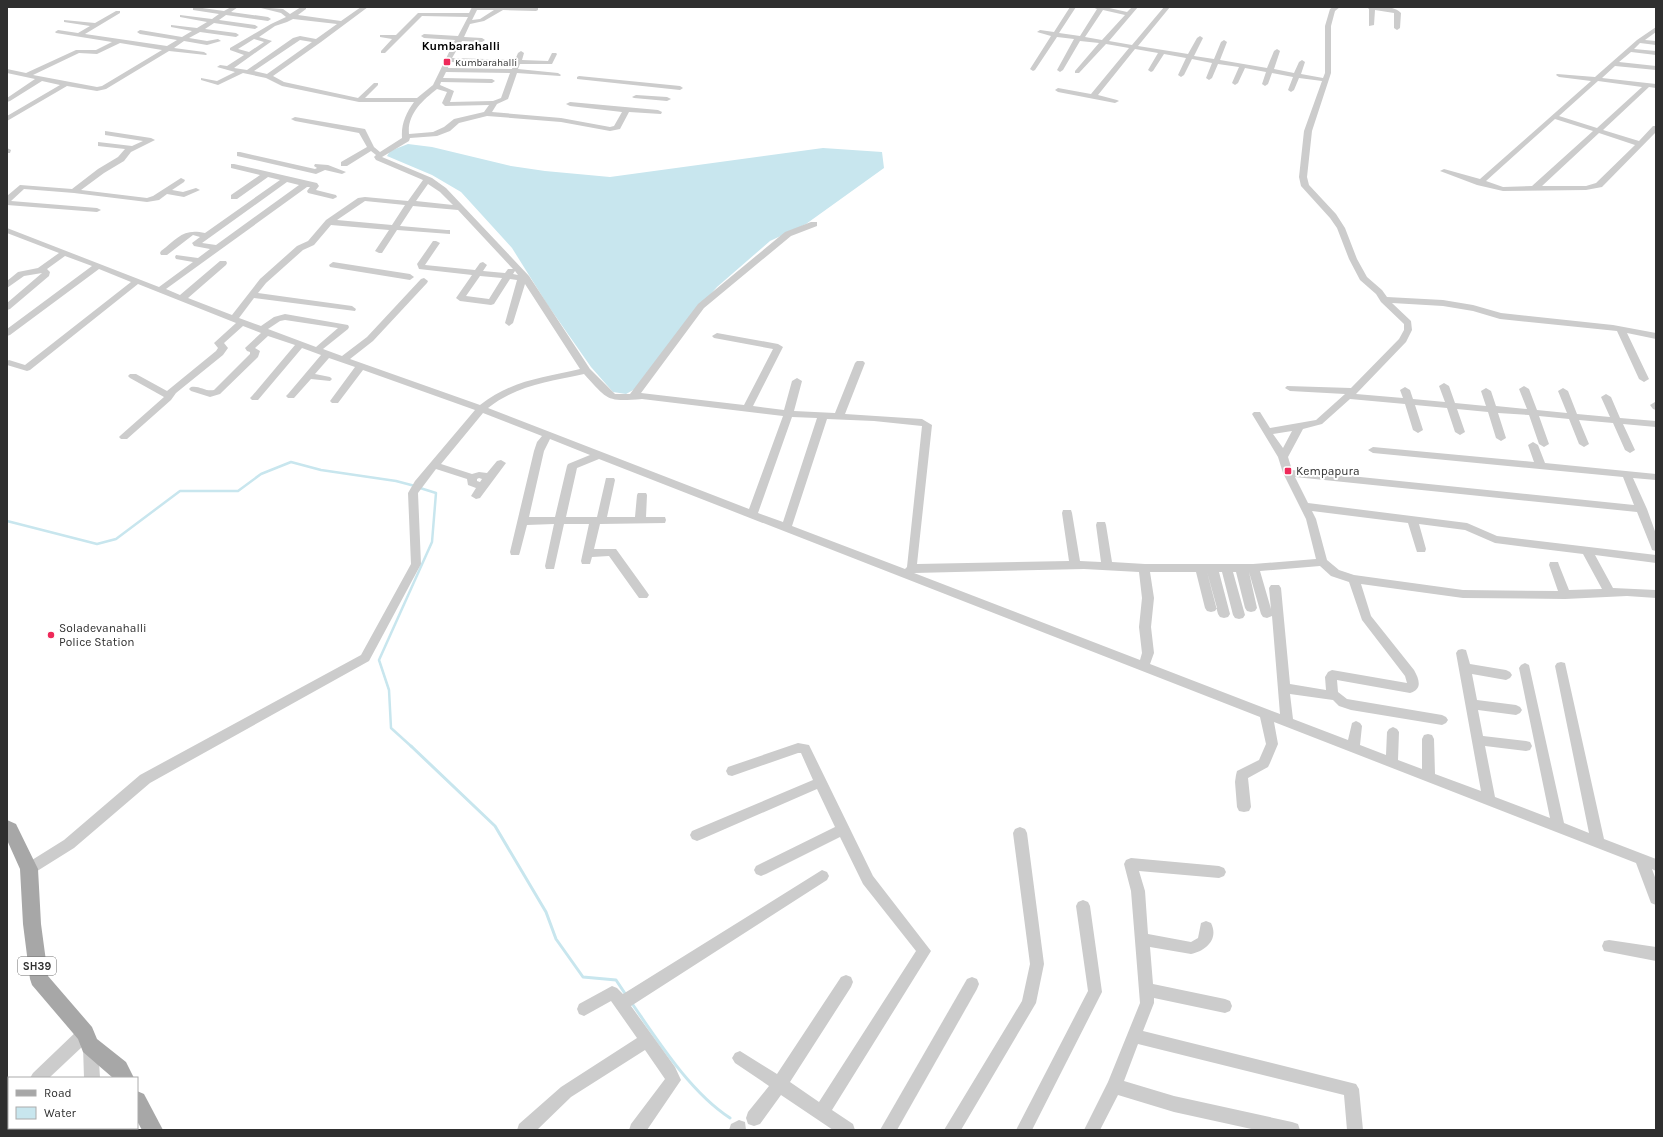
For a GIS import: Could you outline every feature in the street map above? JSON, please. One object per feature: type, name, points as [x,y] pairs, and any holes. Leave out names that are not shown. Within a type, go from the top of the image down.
[{"type":"main road","name":"SH39","points":[[7,827],[10,829],[29,869],[32,924],[39,979],[87,1039],[119,1069],[123,1077]]},
{"type":"main road","points":[[138,1103],[153,1130]]},
{"type":"street","points":[[7,71],[66,84],[97,89],[104,88],[235,7]]},
{"type":"street","points":[[260,7],[283,11],[285,15],[343,23]]},
{"type":"street","points":[[268,76],[365,7]]},
{"type":"street","points":[[1032,69],[1073,7]]},
{"type":"street","points":[[1060,70],[1100,7],[1129,14]]},
{"type":"street","points":[[1077,72],[1135,7]]},
{"type":"street","points":[[1093,96],[1167,7]]},
{"type":"street","points":[[1267,432],[1319,422],[1350,394],[1399,344],[1408,330],[1408,323],[1359,273],[1341,228],[1333,216],[1305,186],[1303,177],[1308,131],[1328,73],[1328,26],[1332,10],[1337,7]]},
{"type":"street","points":[[1371,26],[1371,7],[1396,11],[1398,13],[1397,28]]},
{"type":"street","points":[[195,8],[268,19]]},
{"type":"street","points":[[250,54],[232,49],[273,25],[285,22],[304,8]]},
{"type":"street","points":[[468,23],[482,20],[503,8]]},
{"type":"street","points":[[383,49],[420,14],[503,8],[536,9]]},
{"type":"street","points":[[380,155],[405,141],[405,128],[411,111],[419,100],[438,83],[443,70],[474,10]]},
{"type":"street","points":[[79,35],[118,12]]},
{"type":"street","points":[[111,16],[126,17]]},
{"type":"street","points":[[182,16],[255,27]]},
{"type":"street","points":[[66,21],[96,25]]},
{"type":"street","points":[[173,26],[236,35]]},
{"type":"street","points":[[1480,183],[1640,41],[1656,29]]},
{"type":"street","points":[[58,32],[119,41],[202,57],[159,54]]},
{"type":"street","points":[[140,32],[207,44],[218,41]]},
{"type":"street","points":[[1040,32],[1325,80]]},
{"type":"street","points":[[229,68],[270,41],[256,38],[255,36]]},
{"type":"street","points":[[382,36],[396,37]]},
{"type":"street","points":[[424,36],[482,40]]},
{"type":"street","points":[[203,79],[218,82],[246,71],[295,39],[300,38],[319,41]]},
{"type":"street","points":[[1181,75],[1200,38]]},
{"type":"street","points":[[27,75],[78,51],[97,52],[119,41]]},
{"type":"street","points":[[1640,41],[1656,43]]},
{"type":"street","points":[[1209,78],[1224,42]]},
{"type":"street","points":[[1630,50],[1656,53]]},
{"type":"street","points":[[1265,84],[1277,51]]},
{"type":"street","points":[[1151,70],[1162,52]]},
{"type":"street","points":[[438,83],[450,91],[446,103],[448,104],[494,103],[504,98],[521,53]]},
{"type":"street","points":[[448,60],[550,63],[554,54]]},
{"type":"street","points":[[1291,90],[1302,62]]},
{"type":"street","points":[[1615,64],[1656,68]]},
{"type":"street","points":[[1235,83],[1243,66]]},
{"type":"street","points":[[220,67],[268,76],[282,84],[359,100],[419,100]]},
{"type":"street","points":[[443,70],[514,71],[558,75]]},
{"type":"street","points":[[1559,75],[1656,86]]},
{"type":"street","points":[[8,100],[42,78]]},
{"type":"street","points":[[579,78],[680,88]]},
{"type":"street","points":[[438,83],[492,81]]},
{"type":"street","points":[[7,119],[66,84]]},
{"type":"street","points":[[359,100],[376,84]]},
{"type":"street","points":[[406,136],[442,132],[457,121],[487,114],[561,120],[610,129],[617,127],[645,84]]},
{"type":"street","points":[[1534,189],[1648,85]]},
{"type":"street","points":[[1058,90],[1115,101]]},
{"type":"street","points":[[636,97],[667,99]]},
{"type":"street","points":[[487,114],[494,103]]},
{"type":"street","points":[[570,104],[658,112]]},
{"type":"street","points":[[1555,117],[1640,144]]},
{"type":"street","points":[[295,119],[362,130],[371,148],[380,155],[378,157],[379,158],[429,180],[443,190],[515,266],[586,371],[603,390],[612,397],[621,398],[642,396],[788,414],[922,422],[927,425],[909,572]]},
{"type":"street","points":[[1444,171],[1503,189],[1586,188],[1599,185],[1656,128]]},
{"type":"street","points":[[74,191],[128,152],[151,140],[108,134]]},
{"type":"street","points":[[101,144],[128,152]]},
{"type":"street","points":[[292,159],[325,167],[343,168],[371,148]]},
{"type":"street","points":[[240,154],[316,172],[325,167]]},
{"type":"street","points":[[234,166],[314,185],[315,186],[311,190],[355,204]]},
{"type":"street","points":[[216,248],[197,244],[197,240],[305,170]]},
{"type":"street","points":[[234,197],[267,174]]},
{"type":"street","points":[[7,201],[23,187],[74,191],[147,200],[156,198],[181,180]]},
{"type":"street","points":[[379,251],[424,183],[429,180]]},
{"type":"street","points":[[160,290],[305,184]]},
{"type":"street","points":[[166,191],[184,195],[196,190]]},
{"type":"street","points":[[124,437],[169,396],[172,391],[220,353],[223,348],[219,342],[238,321],[252,294],[263,281],[300,248],[311,243],[328,222],[365,199],[460,208]]},
{"type":"street","points":[[7,201],[97,210]]},
{"type":"street","points":[[328,222],[447,232]]},
{"type":"street","points":[[633,397],[701,306],[788,234],[814,224]]},
{"type":"street","points":[[7,230],[264,331],[481,409],[786,528],[909,572],[1142,666],[1656,865]]},
{"type":"street","points":[[164,253],[188,234],[193,233],[204,235]]},
{"type":"street","points":[[333,265],[408,279],[421,266],[436,243]]},
{"type":"street","points":[[7,285],[21,274],[40,270],[64,253]]},
{"type":"street","points":[[179,256],[200,261]]},
{"type":"street","points":[[181,299],[223,263]]},
{"type":"street","points":[[483,265],[460,298],[491,302],[515,266]]},
{"type":"street","points":[[7,333],[98,266]]},
{"type":"street","points":[[421,266],[524,278]]},
{"type":"street","points":[[7,306],[46,274],[46,272],[40,270]]},
{"type":"street","points":[[509,323],[524,278]]},
{"type":"street","points":[[9,363],[27,368],[137,281]]},
{"type":"street","points":[[342,360],[370,339],[424,281]]},
{"type":"street","points":[[252,294],[352,309]]},
{"type":"street","points":[[1384,300],[1418,301],[1483,309],[1500,316],[1622,330],[1656,336]]},
{"type":"street","points":[[194,389],[210,394],[217,392],[255,354],[255,351],[250,348],[264,331],[277,319],[285,317],[346,327],[316,350]]},
{"type":"street","points":[[1622,330],[1644,379]]},
{"type":"street","points":[[717,336],[778,347],[747,409]]},
{"type":"street","points":[[255,398],[301,344]]},
{"type":"street","points":[[291,396],[327,354]]},
{"type":"street","points":[[839,416],[860,363]]},
{"type":"street","points":[[335,401],[361,366]]},
{"type":"street","points":[[29,869],[69,844],[145,779],[365,658],[416,564],[413,493],[417,487],[481,409],[496,398],[521,385],[586,371]]},
{"type":"street","points":[[133,376],[169,396]]},
{"type":"street","points":[[309,376],[327,379]]},
{"type":"street","points":[[752,515],[788,414],[798,380]]},
{"type":"street","points":[[1444,386],[1460,432]]},
{"type":"street","points":[[1290,388],[1408,402],[1656,424]]},
{"type":"street","points":[[1524,389],[1544,444]]},
{"type":"street","points":[[1405,390],[1418,430]]},
{"type":"street","points":[[1486,391],[1501,438]]},
{"type":"street","points":[[1563,391],[1584,444]]},
{"type":"street","points":[[1606,397],[1630,450]]},
{"type":"street","points":[[1257,414],[1283,457],[1288,473],[1310,519],[1322,562],[1335,573],[1354,579],[1462,594],[1565,595],[1627,592],[1656,594]]},
{"type":"street","points":[[786,528],[823,416]]},
{"type":"street","points":[[1283,457],[1299,427]]},
{"type":"street","points":[[515,552],[539,451],[542,442],[548,436]]},
{"type":"street","points":[[1533,445],[1541,466]]},
{"type":"street","points":[[1373,450],[1656,477]]},
{"type":"street","points":[[550,566],[572,466],[592,459],[598,455]]},
{"type":"street","points":[[476,496],[500,463]]},
{"type":"street","points":[[434,465],[472,477],[479,476],[486,482]]},
{"type":"street","points":[[1288,473],[1334,476],[1359,480],[1642,509]]},
{"type":"street","points":[[1628,475],[1656,547]]},
{"type":"street","points":[[610,480],[587,557],[612,552],[643,595]]},
{"type":"street","points":[[640,520],[642,495]]},
{"type":"street","points":[[1304,506],[1467,527],[1495,539],[1656,559]]},
{"type":"street","points":[[1067,513],[1074,565]]},
{"type":"street","points":[[523,521],[660,520]]},
{"type":"street","points":[[1412,520],[1421,549]]},
{"type":"street","points":[[1101,525],[1107,566]]},
{"type":"street","points":[[1587,551],[1610,593]]},
{"type":"street","points":[[909,572],[1074,565],[1144,568],[1253,568],[1322,562]]},
{"type":"street","points":[[1554,565],[1565,595]]},
{"type":"street","points":[[1142,666],[1148,654],[1145,627],[1148,598],[1144,568]]},
{"type":"street","points":[[1200,568],[1211,608]]},
{"type":"street","points":[[1212,568],[1224,614]]},
{"type":"street","points":[[1226,568],[1239,615]]},
{"type":"street","points":[[1240,568],[1251,608]]},
{"type":"street","points":[[1253,568],[1267,614]]},
{"type":"street","points":[[1332,695],[1332,675],[1410,688],[1413,686],[1413,678],[1410,673],[1366,617],[1354,579]]},
{"type":"street","points":[[1275,588],[1287,722]]},
{"type":"street","points":[[1462,653],[1489,801]]},
{"type":"street","points":[[1561,666],[1598,843]]},
{"type":"street","points":[[1464,668],[1506,675]]},
{"type":"street","points":[[1525,668],[1558,827]]},
{"type":"street","points":[[1284,688],[1332,695],[1339,698],[1343,703],[1351,705],[1442,720]]},
{"type":"street","points":[[1471,704],[1516,710]]},
{"type":"street","points":[[1244,807],[1241,782],[1242,775],[1264,764],[1272,744],[1266,714]]},
{"type":"street","points":[[1353,748],[1356,726]]},
{"type":"street","points":[[1392,763],[1393,732]]},
{"type":"street","points":[[1428,739],[1429,777]]},
{"type":"street","points":[[1478,740],[1526,746]]},
{"type":"street","points":[[732,771],[790,750],[805,749],[868,880],[924,951],[821,1112]]},
{"type":"street","points":[[697,835],[820,782]]},
{"type":"street","points":[[761,870],[843,828]]},
{"type":"street","points":[[952,1130],[1029,1003],[1037,964],[1020,834]]},
{"type":"street","points":[[1642,860],[1656,899]]},
{"type":"street","points":[[1092,1130],[1114,1086],[1147,1003],[1138,891],[1131,864],[1219,872]]},
{"type":"street","points":[[622,1004],[822,876]]},
{"type":"street","points":[[1024,1130],[1095,992],[1083,906]]},
{"type":"street","points":[[1142,939],[1191,948],[1198,947],[1203,944],[1205,940],[1206,927]]},
{"type":"street","points":[[1609,946],[1656,954]]},
{"type":"street","points":[[754,1118],[779,1084],[846,982]]},
{"type":"street","points":[[888,1130],[972,984]]},
{"type":"street","points":[[1146,989],[1225,1006]]},
{"type":"street","points":[[584,1009],[612,993],[622,1004],[670,1072],[673,1080],[637,1130]]},
{"type":"street","points":[[1134,1036],[1351,1089],[1355,1130]]},
{"type":"street","points":[[39,1077],[87,1039]]},
{"type":"street","points":[[87,1039],[92,1077]]},
{"type":"street","points":[[525,1130],[562,1095],[647,1040]]},
{"type":"street","points":[[740,1058],[846,1130]]},
{"type":"street","points":[[1114,1086],[1174,1104],[1292,1130]]},
{"type":"water","points":[[408,144],[432,147],[511,166],[545,171],[610,177],[823,148],[882,152],[884,168],[806,224],[770,241],[717,287],[684,324],[635,389],[626,394],[613,392],[591,367],[547,304],[512,248],[461,192],[432,175],[387,156],[390,151]]},
{"type":"waterway","points":[[7,521],[97,544],[116,539],[180,491],[238,491],[261,474],[291,462],[321,470],[396,481],[415,486]]},
{"type":"waterway","points":[[412,747],[391,728],[389,690],[379,660],[432,542],[436,493],[420,488]]},
{"type":"waterway","points":[[411,746],[495,826],[546,912],[556,939],[583,977],[616,980],[626,995]]},
{"type":"waterway","points":[[631,1002],[688,1080],[715,1107],[730,1118]]},
{"type":"place","name":"Kumbarahalli","points":[[447,62]]},
{"type":"place","name":"Kempapura","points":[[1288,471]]},
{"type":"place","name":"Soladevanahalli Police Station","points":[[51,635]]},
{"type":"district","name":"Kumbarahalli","points":[[461,46]]}]
